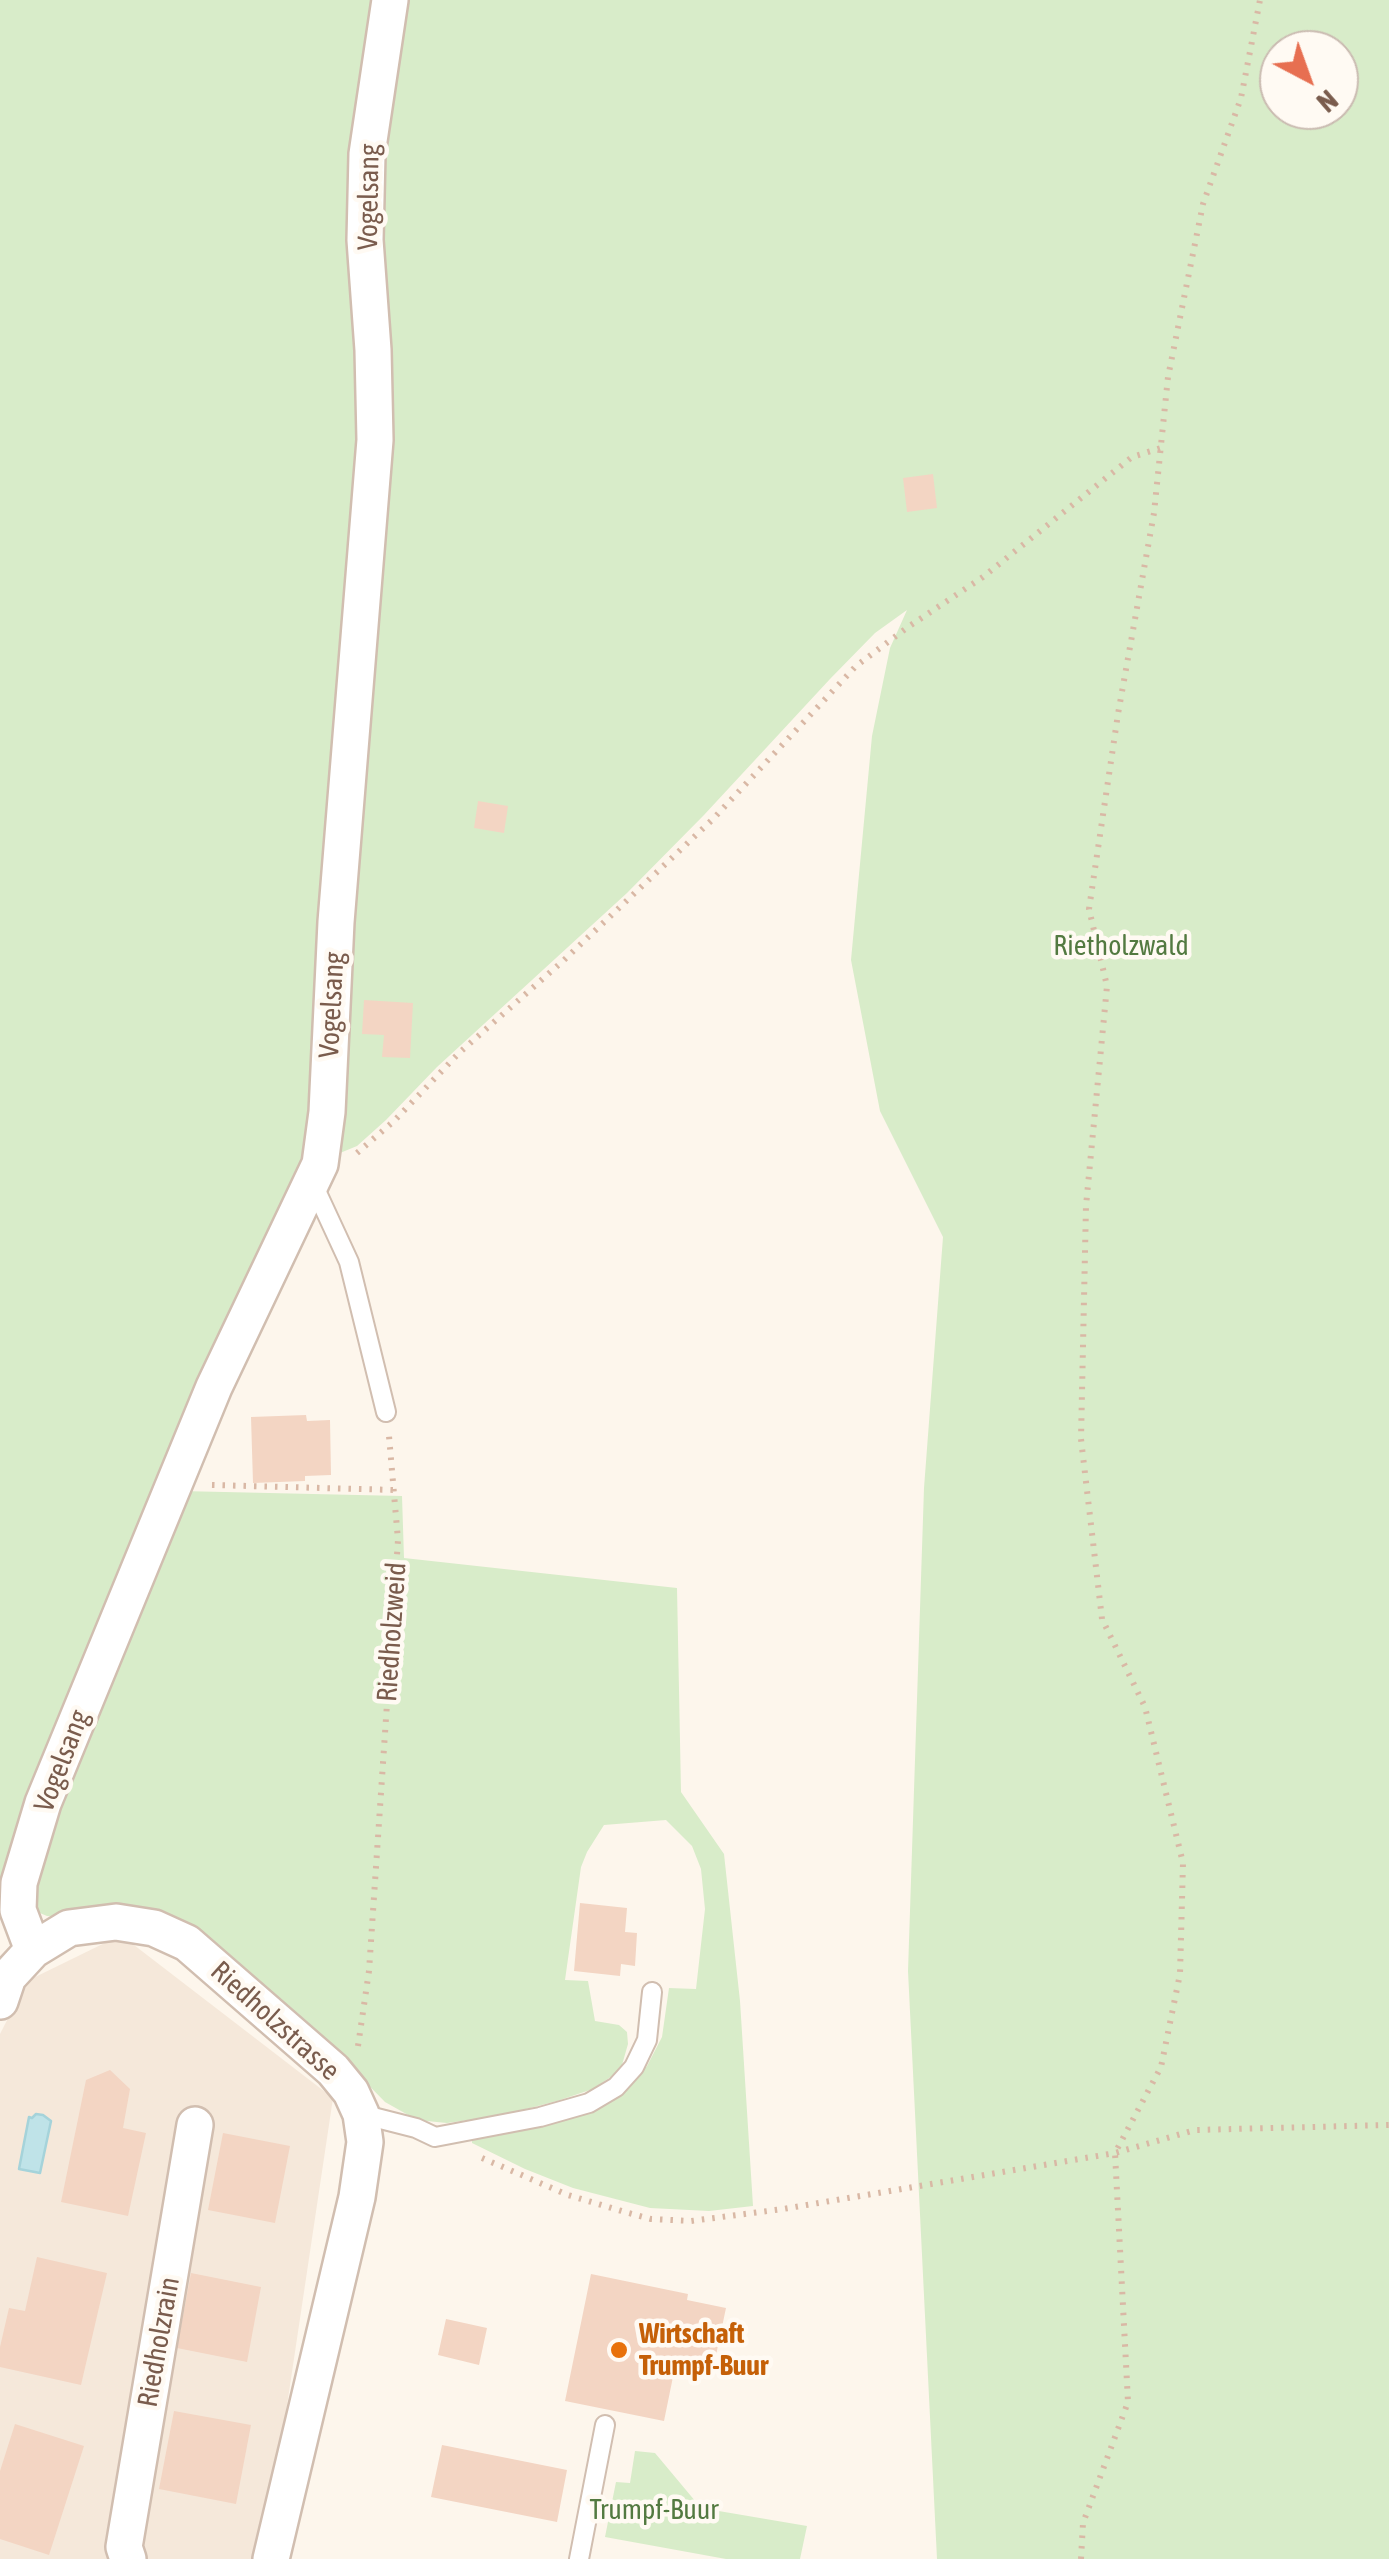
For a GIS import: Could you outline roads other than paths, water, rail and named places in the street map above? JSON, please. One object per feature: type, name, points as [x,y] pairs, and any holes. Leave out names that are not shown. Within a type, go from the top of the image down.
[{"type":"street","name":"Vogelsang","points":[[33,1950],[18,1910],[19,1883],[44,1803],[222,1370],[320,1164],[328,1112],[336,922],[375,440],[366,154],[390,0]]},
{"type":"street","name":"Riedholzstrasse","points":[[0,2002],[8,1977],[33,1950],[69,1928],[116,1922],[154,1928],[187,1943],[333,2070],[356,2103]]},
{"type":"street","points":[[271,2559],[357,2198],[365,2142],[356,2103]]},
{"type":"street","name":"Riedholzrain","points":[[128,2559],[124,2547],[195,2125]]},
{"type":"lane","points":[[312,1182],[349,1262],[386,1412]]},
{"type":"lane","points":[[356,2103],[435,2136],[589,2103],[616,2087],[634,2067],[648,2040],[652,1992]]},
{"type":"lane","points":[[579,2559],[605,2425]]},
{"type":"water","points":[[36,2114],[51,2121],[40,2173],[19,2169],[29,2117]]},
{"type":"place","name":"Wirtschaft Trumpf-Buur","points":[[619,2350]]},
{"type":"park label","name":"Rietholzwald","points":[[1121,946]]},
{"type":"park label","name":"Trumpf-Buur","points":[[654,2510]]}]
